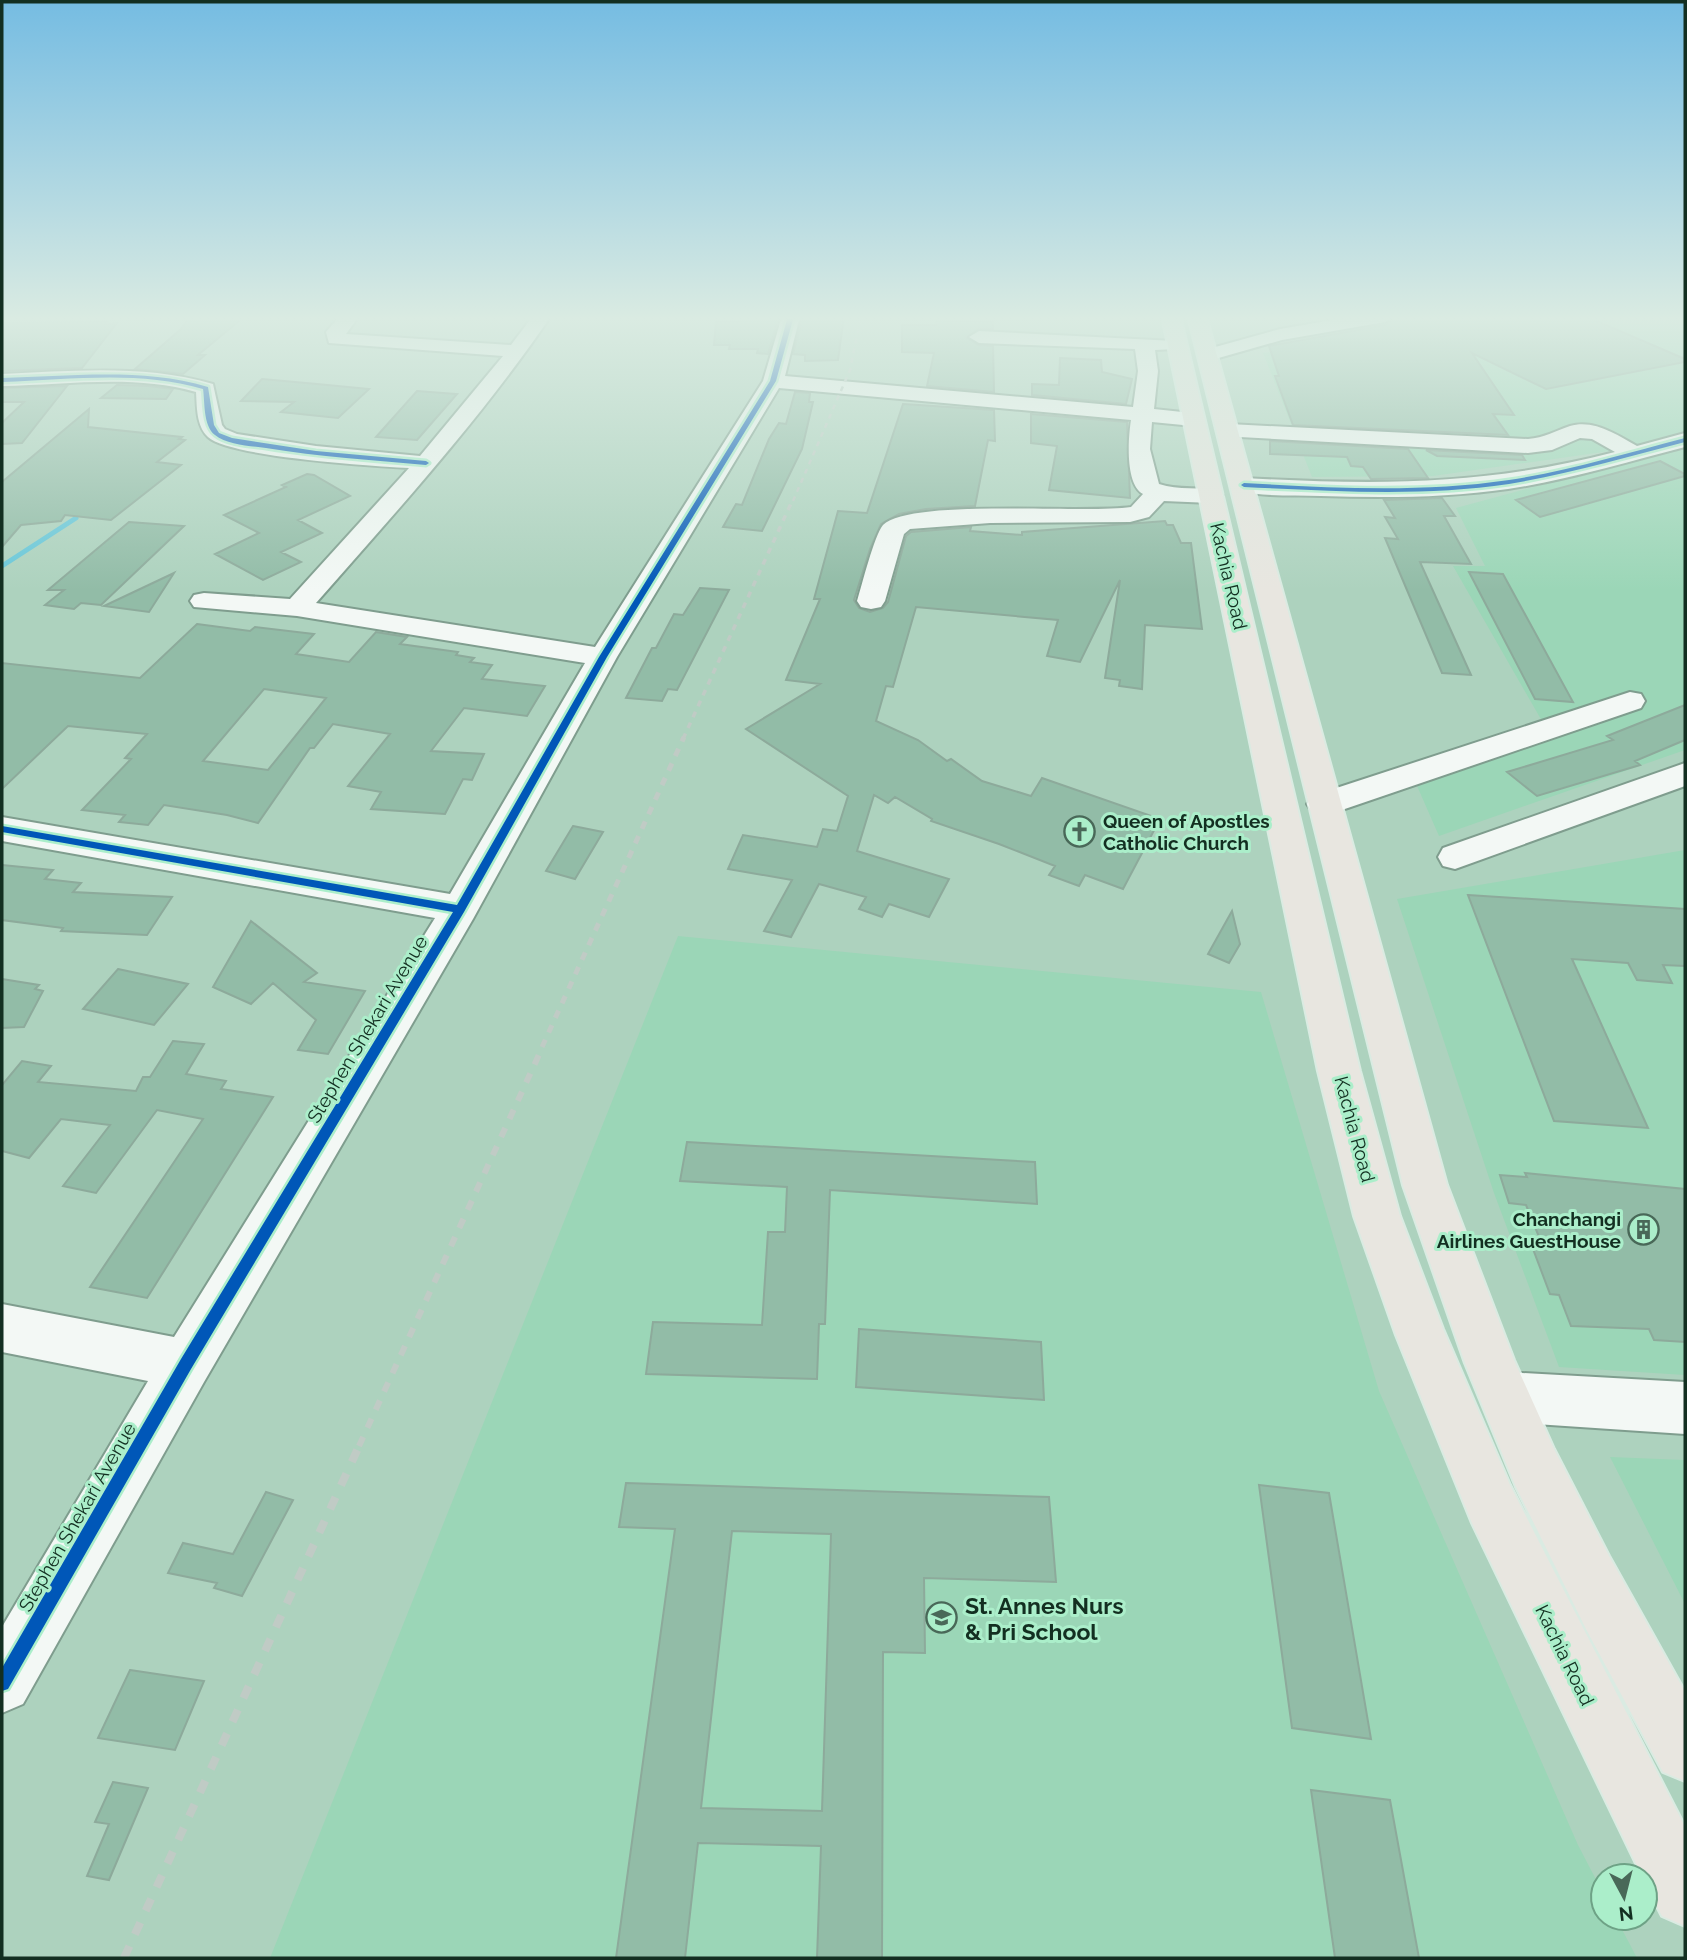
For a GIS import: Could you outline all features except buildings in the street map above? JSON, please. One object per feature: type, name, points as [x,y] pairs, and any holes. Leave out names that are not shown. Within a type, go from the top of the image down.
[{"type":"main road","name":"Kachia Road","points":[[1205,407],[1227,491],[1339,1071],[1377,1216],[1421,1335],[1492,1504],[1608,1744],[1685,1893]]},
{"type":"main road","name":"Kachia Road","points":[[1227,491],[1324,804],[1425,1185],[1466,1302],[1534,1466],[1614,1627],[1685,1750]]},
{"type":"street","points":[[208,407],[210,423],[218,435],[248,445],[426,463]]},
{"type":"street","points":[[297,608],[426,463],[471,407]]},
{"type":"street","name":"Stephen Shekari Avenue","points":[[2,1683],[186,1364],[460,909],[603,657],[757,407]]},
{"type":"street","points":[[1062,407],[1144,415],[1211,425],[1528,446],[1544,445],[1577,431],[1597,433],[1634,453]]},
{"type":"street","points":[[1145,407],[1139,447],[1148,488],[1158,493],[1449,489],[1512,481],[1685,440]]},
{"type":"street","points":[[871,601],[892,531],[903,522],[990,516],[1130,515],[1140,512],[1158,493]]},
{"type":"street","points":[[204,601],[297,608],[603,657]]},
{"type":"street","points":[[1324,804],[1630,701]]},
{"type":"street","points":[[1455,857],[1685,774]]},
{"type":"street","points":[[2,829],[460,909]]},
{"type":"street","points":[[2,1328],[186,1364]]},
{"type":"street","points":[[1505,1396],[1685,1408]]},
{"type":"shaded area","points":[[1285,407],[1685,407],[1685,432],[1617,450],[1433,476],[1312,477]]},
{"type":"shaded area","points":[[1685,446],[1685,750],[1439,836],[1414,779],[1546,728],[1453,566],[1485,566],[1456,508]]},
{"type":"shaded area","points":[[1685,850],[1685,1375],[1559,1367],[1494,1193],[1397,899]]},
{"type":"shaded area","name":"St. Annes Nurs & Pri School","points":[[678,936],[1261,992],[1379,1391],[1589,1866],[1589,1932],[1623,1932],[1637,1958],[270,1958]]},
{"type":"shaded area","points":[[1610,1457],[1685,1460],[1685,1604]]},
{"type":"waterway","points":[[2,566],[76,518]]},
{"type":"railway","points":[[793,501],[834,407]]},
{"type":"railway","points":[[683,739],[793,499]]},
{"type":"railway","points":[[542,1047],[684,737]]},
{"type":"railway","points":[[359,1446],[543,1046]]},
{"type":"railway","points":[[124,1958],[360,1444]]},
{"type":"cycle path","points":[[208,407],[214,430],[230,439],[316,453],[426,463]]},
{"type":"cycle path","points":[[2,1683],[186,1364],[460,909],[603,657],[757,407]]},
{"type":"cycle path","points":[[1244,485],[1393,490],[1483,485],[1559,472],[1685,440]]},
{"type":"cycle path","points":[[2,829],[460,909]]},
{"type":"place","name":"Queen of Apostles Catholic Church","points":[[1080,832]]},
{"type":"place","name":"Chanchangi Airlines GuestHouse","points":[[1644,1230]]},
{"type":"place","name":"St. Annes Nurs & Pri School","points":[[942,1618]]}]
